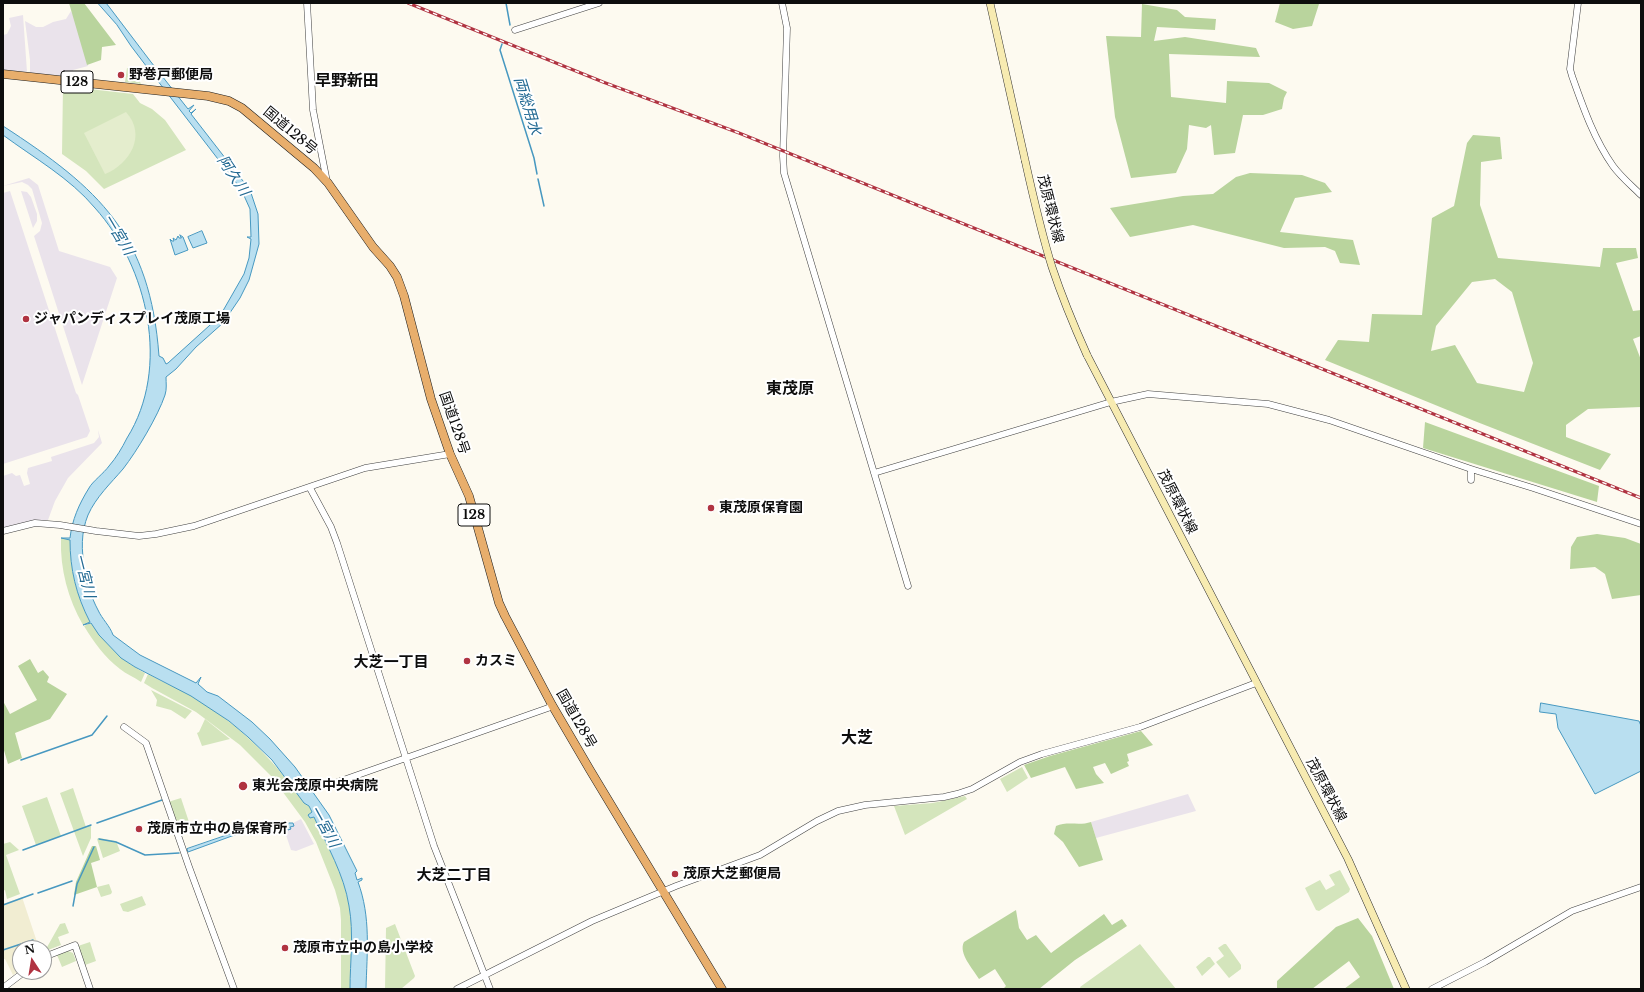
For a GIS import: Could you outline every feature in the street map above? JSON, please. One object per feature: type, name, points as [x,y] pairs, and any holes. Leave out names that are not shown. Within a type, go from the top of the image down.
[{"type":"highway","name":"国道128号","points":[[3,74],[221,98],[242,108],[314,168],[328,184],[373,247],[390,266],[399,281],[431,399],[450,454],[468,496],[502,609],[552,705],[722,989]]},
{"type":"main road","name":"茂原環状線","points":[[990,3],[1039,223],[1066,306],[1086,355],[1348,859],[1406,989]]},
{"type":"street","points":[[307,3],[313,110],[328,184]]},
{"type":"street","points":[[515,30],[599,3]]},
{"type":"street","points":[[782,3],[787,28],[782,156],[784,173],[908,586]]},
{"type":"street","points":[[1578,3],[1570,69],[1572,76],[1591,127],[1605,153],[1614,168],[1641,195]]},
{"type":"street","points":[[874,473],[1111,402],[1148,394],[1268,404],[1329,420],[1471,469],[1641,524]]},
{"type":"street","points":[[3,531],[35,523],[62,525],[139,536],[179,530],[231,515],[365,468],[450,454]]},
{"type":"street","points":[[1471,469],[1471,480]]},
{"type":"street","points":[[310,488],[331,527],[337,543],[434,846],[490,989]]},
{"type":"street","points":[[458,989],[592,921],[664,891],[760,855],[817,821],[838,811],[865,805],[938,798],[957,794],[972,789],[1020,762],[1042,754],[1140,727],[1256,683]]},
{"type":"street","points":[[332,784],[548,708],[552,705]]},
{"type":"street","points":[[124,727],[146,743],[189,867],[234,989]]},
{"type":"street","points":[[1432,989],[1485,962],[1572,911],[1641,887]]},
{"type":"street","points":[[52,954],[74,945],[90,989]]},
{"type":"street","points":[[3,988],[14,980]]},
{"type":"shaded area","points":[[71,11],[75,19],[88,66],[73,70],[74,77],[30,73],[30,60],[25,21],[36,27],[43,27],[53,22],[66,19]]},
{"type":"shaded area","points":[[23,15],[27,72],[3,70],[3,35],[7,34],[11,26],[9,18]]},
{"type":"shaded area","points":[[29,178],[38,185],[59,251],[110,267],[117,278],[82,385],[34,236],[40,231],[42,223],[32,189],[22,182],[3,186]]},
{"type":"shaded area","name":"ジャパンディスプレイ茂原工場","points":[[10,191],[76,393],[90,431],[87,437],[3,464],[3,193]]},
{"type":"shaded area","points":[[21,191],[27,192],[31,197],[37,214],[37,221],[33,228]]},
{"type":"shaded area","points":[[98,430],[102,443],[68,478],[55,501],[48,520],[38,520],[3,528],[3,476],[12,473],[16,476],[20,475],[24,486],[30,484],[27,473],[28,468],[52,461],[51,457],[94,443],[99,437]]},
{"type":"shaded area","points":[[1188,794],[1196,811],[1096,838],[1091,822]]},
{"type":"shaded area","points":[[301,819],[314,844],[296,851],[291,850],[283,826],[290,829],[290,827],[293,826],[293,823]]},
{"type":"shaded area","points":[[22,897],[36,940],[12,940],[12,973],[5,959],[3,959],[3,904]]},
{"type":"green space","points":[[69,3],[84,3],[116,45],[102,47],[101,60],[87,65]]},
{"type":"green space","points":[[1280,3],[1355,3],[1319,4],[1312,26],[1293,29],[1275,22]]},
{"type":"green space","points":[[1142,4],[1177,10],[1185,17],[1216,19],[1215,30],[1157,27],[1154,41],[1185,37],[1256,48],[1260,57],[1169,54],[1171,97],[1226,103],[1227,81],[1269,83],[1287,92],[1282,109],[1263,115],[1243,115],[1235,153],[1214,155],[1211,125],[1206,128],[1189,125],[1187,149],[1176,173],[1131,178],[1115,117],[1106,36],[1141,37]]},
{"type":"green space","points":[[127,68],[134,69],[141,84],[125,82]]},
{"type":"green space","points":[[63,86],[133,94],[140,103],[152,109],[165,120],[186,150],[104,189],[86,171],[62,154]]},
{"type":"green space","points":[[126,112],[132,121],[135,130],[133,148],[122,163],[105,174],[84,133]]},
{"type":"green space","points":[[1473,135],[1500,137],[1502,159],[1481,162],[1480,205],[1498,258],[1600,267],[1603,248],[1636,248],[1638,258],[1616,263],[1633,311],[1641,310],[1641,336],[1633,339],[1641,360],[1641,407],[1588,409],[1566,425],[1566,437],[1611,454],[1600,470],[1325,360],[1338,340],[1369,342],[1372,314],[1422,315],[1432,218],[1454,206],[1467,143]],"holes":[[[1495,279],[1512,292],[1533,363],[1524,392],[1477,383],[1455,345],[1431,351],[1436,326],[1472,282]]]},
{"type":"green space","points":[[1250,173],[1302,175],[1325,183],[1332,192],[1295,198],[1280,232],[1353,240],[1360,265],[1340,263],[1335,251],[1325,247],[1284,248],[1193,225],[1130,237],[1110,208],[1183,196],[1213,194],[1236,177]]},
{"type":"green space","points":[[1425,422],[1599,486],[1597,502],[1423,448]]},
{"type":"green space","points":[[1597,534],[1625,538],[1641,544],[1641,595],[1612,599],[1605,574],[1595,567],[1570,569],[1571,547],[1577,537]]},
{"type":"green space","points":[[61,539],[70,539],[71,561],[75,582],[81,602],[90,622],[83,625],[73,605],[66,584],[62,561]]},
{"type":"green space","points":[[91,623],[103,639],[121,657],[145,673],[141,682],[122,671],[104,655],[84,626]]},
{"type":"green space","points":[[30,659],[38,673],[43,670],[49,677],[47,682],[67,694],[50,719],[15,733],[22,758],[8,764],[3,747],[3,701],[10,714],[37,700],[18,666]]},
{"type":"green space","points":[[148,674],[192,696],[240,731],[267,756],[304,802],[309,806],[312,812],[309,815],[314,817],[339,871],[347,894],[351,926],[350,989],[341,989],[340,908],[335,890],[316,842],[305,822],[271,776],[240,745],[196,712],[144,683]]},
{"type":"green space","points":[[151,690],[192,711],[185,719],[171,710],[156,706],[157,700]]},
{"type":"green space","points":[[205,719],[230,739],[202,746],[197,733],[199,732]]},
{"type":"green space","points":[[1141,731],[1153,745],[1127,754],[1129,761],[1127,762],[1129,766],[1111,774],[1105,763],[1093,767],[1096,774],[1104,783],[1076,789],[1065,767],[1031,778],[1024,765],[1050,756]]},
{"type":"green space","points":[[1022,767],[1028,778],[1007,792],[1000,779]]},
{"type":"green space","points":[[73,788],[86,827],[91,825],[91,838],[83,856],[60,793]]},
{"type":"green space","points":[[965,796],[967,799],[905,835],[894,806],[933,803]]},
{"type":"green space","points":[[47,797],[61,836],[36,845],[22,806]]},
{"type":"green space","points":[[181,798],[191,828],[179,833],[168,802]]},
{"type":"green space","points":[[1091,822],[1103,860],[1079,867],[1063,842],[1054,834],[1056,826]]},
{"type":"green space","points":[[99,838],[116,841],[120,851],[103,858],[97,839]]},
{"type":"green space","points":[[10,842],[19,850],[6,855],[20,894],[7,899],[5,890],[3,891],[3,844]]},
{"type":"green space","points":[[92,846],[96,846],[100,860],[91,863],[97,887],[74,895],[76,882]]},
{"type":"green space","points":[[1340,870],[1350,889],[1349,892],[1319,911],[1316,910],[1305,888],[1320,880],[1326,890],[1335,885],[1329,875]]},
{"type":"green space","points":[[109,884],[112,892],[111,894],[101,897],[97,887]]},
{"type":"green space","points":[[142,896],[146,905],[128,912],[123,911],[120,904]]},
{"type":"green space","points":[[1016,910],[1019,928],[1027,940],[1036,935],[1051,953],[1104,914],[1112,925],[1122,919],[1127,926],[1075,960],[1039,989],[1003,989],[1006,986],[995,969],[979,979],[967,961],[963,951],[963,946],[964,942]]},
{"type":"green space","points":[[1358,918],[1372,936],[1394,989],[1344,989],[1360,977],[1349,961],[1312,989],[1277,989],[1277,981],[1336,927]]},
{"type":"green space","points":[[65,923],[69,933],[58,937],[61,945],[52,948],[51,940],[60,924]]},
{"type":"green space","points":[[395,924],[415,976],[401,989],[385,989],[386,928]]},
{"type":"green space","points":[[90,942],[96,961],[85,965],[78,946]]},
{"type":"green space","points":[[1140,944],[1176,989],[1081,989],[1080,987]]},
{"type":"green space","points":[[1226,944],[1241,965],[1241,969],[1229,978],[1216,962],[1224,956],[1218,948]]},
{"type":"green space","points":[[68,951],[73,953],[76,961],[62,967],[57,955]]},
{"type":"green space","points":[[1210,957],[1215,964],[1202,976],[1196,967]]},
{"type":"water","name":"一宮川","points":[[98,3],[106,3],[188,109],[194,105],[189,111],[191,113],[196,109],[191,114],[250,190],[258,214],[259,244],[249,280],[240,298],[223,323],[166,377],[165,395],[147,433],[129,462],[99,496],[91,508],[84,528],[82,548],[88,585],[100,613],[113,635],[140,655],[196,683],[201,677],[198,684],[207,692],[218,696],[252,722],[270,739],[295,767],[329,815],[357,871],[355,873],[357,880],[362,878],[362,880],[358,882],[367,921],[366,989],[350,989],[351,927],[347,894],[334,860],[314,817],[310,818],[308,815],[312,812],[309,806],[304,803],[272,760],[229,721],[191,696],[135,667],[121,658],[99,635],[91,623],[83,625],[90,622],[81,602],[75,582],[71,561],[70,540],[61,538],[70,538],[74,518],[85,494],[107,469],[116,456],[125,442],[140,410],[148,381],[150,350],[147,319],[140,288],[129,259],[113,232],[95,208],[74,187],[3,135],[3,126],[67,172],[93,195],[114,219],[131,247],[144,278],[154,314],[159,356],[163,358],[166,364],[220,316],[244,274],[249,258],[251,239],[247,237],[251,237],[250,209],[241,189],[154,76],[147,80],[153,75],[117,25]]},
{"type":"water","points":[[202,231],[207,243],[193,248],[188,237]]},
{"type":"water","points":[[180,235],[183,237],[188,250],[175,255],[170,239],[174,241],[173,238],[176,240],[178,236],[181,238]]},
{"type":"water","points":[[1541,703],[1639,721],[1641,726],[1641,771],[1595,794],[1558,728],[1556,714],[1540,712]]},
{"type":"water","points":[[262,823],[293,823],[294,826],[290,827],[291,829],[288,830],[285,826],[262,825],[188,852],[187,849]]},
{"type":"waterway","name":"両総用水","points":[[506,3],[510,25]]},
{"type":"waterway","name":"両総用水","points":[[502,44],[500,50],[534,158],[537,174]]},
{"type":"waterway","name":"両総用水","points":[[538,179],[544,206]]},
{"type":"waterway","points":[[21,760],[92,735],[107,716]]},
{"type":"waterway","points":[[97,823],[162,800]]},
{"type":"waterway","points":[[23,850],[91,825]]},
{"type":"waterway","points":[[99,839],[116,842],[145,855],[179,853]]},
{"type":"waterway","points":[[73,906],[77,884],[94,847]]},
{"type":"waterway","points":[[38,893],[72,881]]},
{"type":"waterway","points":[[3,905],[33,894]]},
{"type":"waterway","points":[[3,950],[12,947]]},
{"type":"railway","points":[[408,3],[603,82],[739,133],[1641,498]]},
{"type":"place","name":"野巻戸郵便局","points":[[121,75]]},
{"type":"place","name":"ジャパンディスプレイ茂原工場","points":[[26,319]]},
{"type":"place","name":"東茂原保育園","points":[[711,508]]},
{"type":"place","name":"カスミ","points":[[467,661]]},
{"type":"place","name":"東光会茂原中央病院","points":[[243,786]]},
{"type":"place","name":"茂原市立中の島保育所","points":[[139,829]]},
{"type":"place","name":"茂原大芝郵便局","points":[[675,874]]},
{"type":"place","name":"茂原市立中の島小学校","points":[[285,948]]},
{"type":"district","name":"早野新田","points":[[347,81]]},
{"type":"district","name":"東茂原","points":[[790,389]]},
{"type":"district","name":"大芝一丁目","points":[[391,663]]},
{"type":"district","name":"大芝","points":[[857,738]]},
{"type":"district","name":"大芝二丁目","points":[[454,876]]},
{"type":"water label","name":"阿久川","points":[[233,176]]}]
